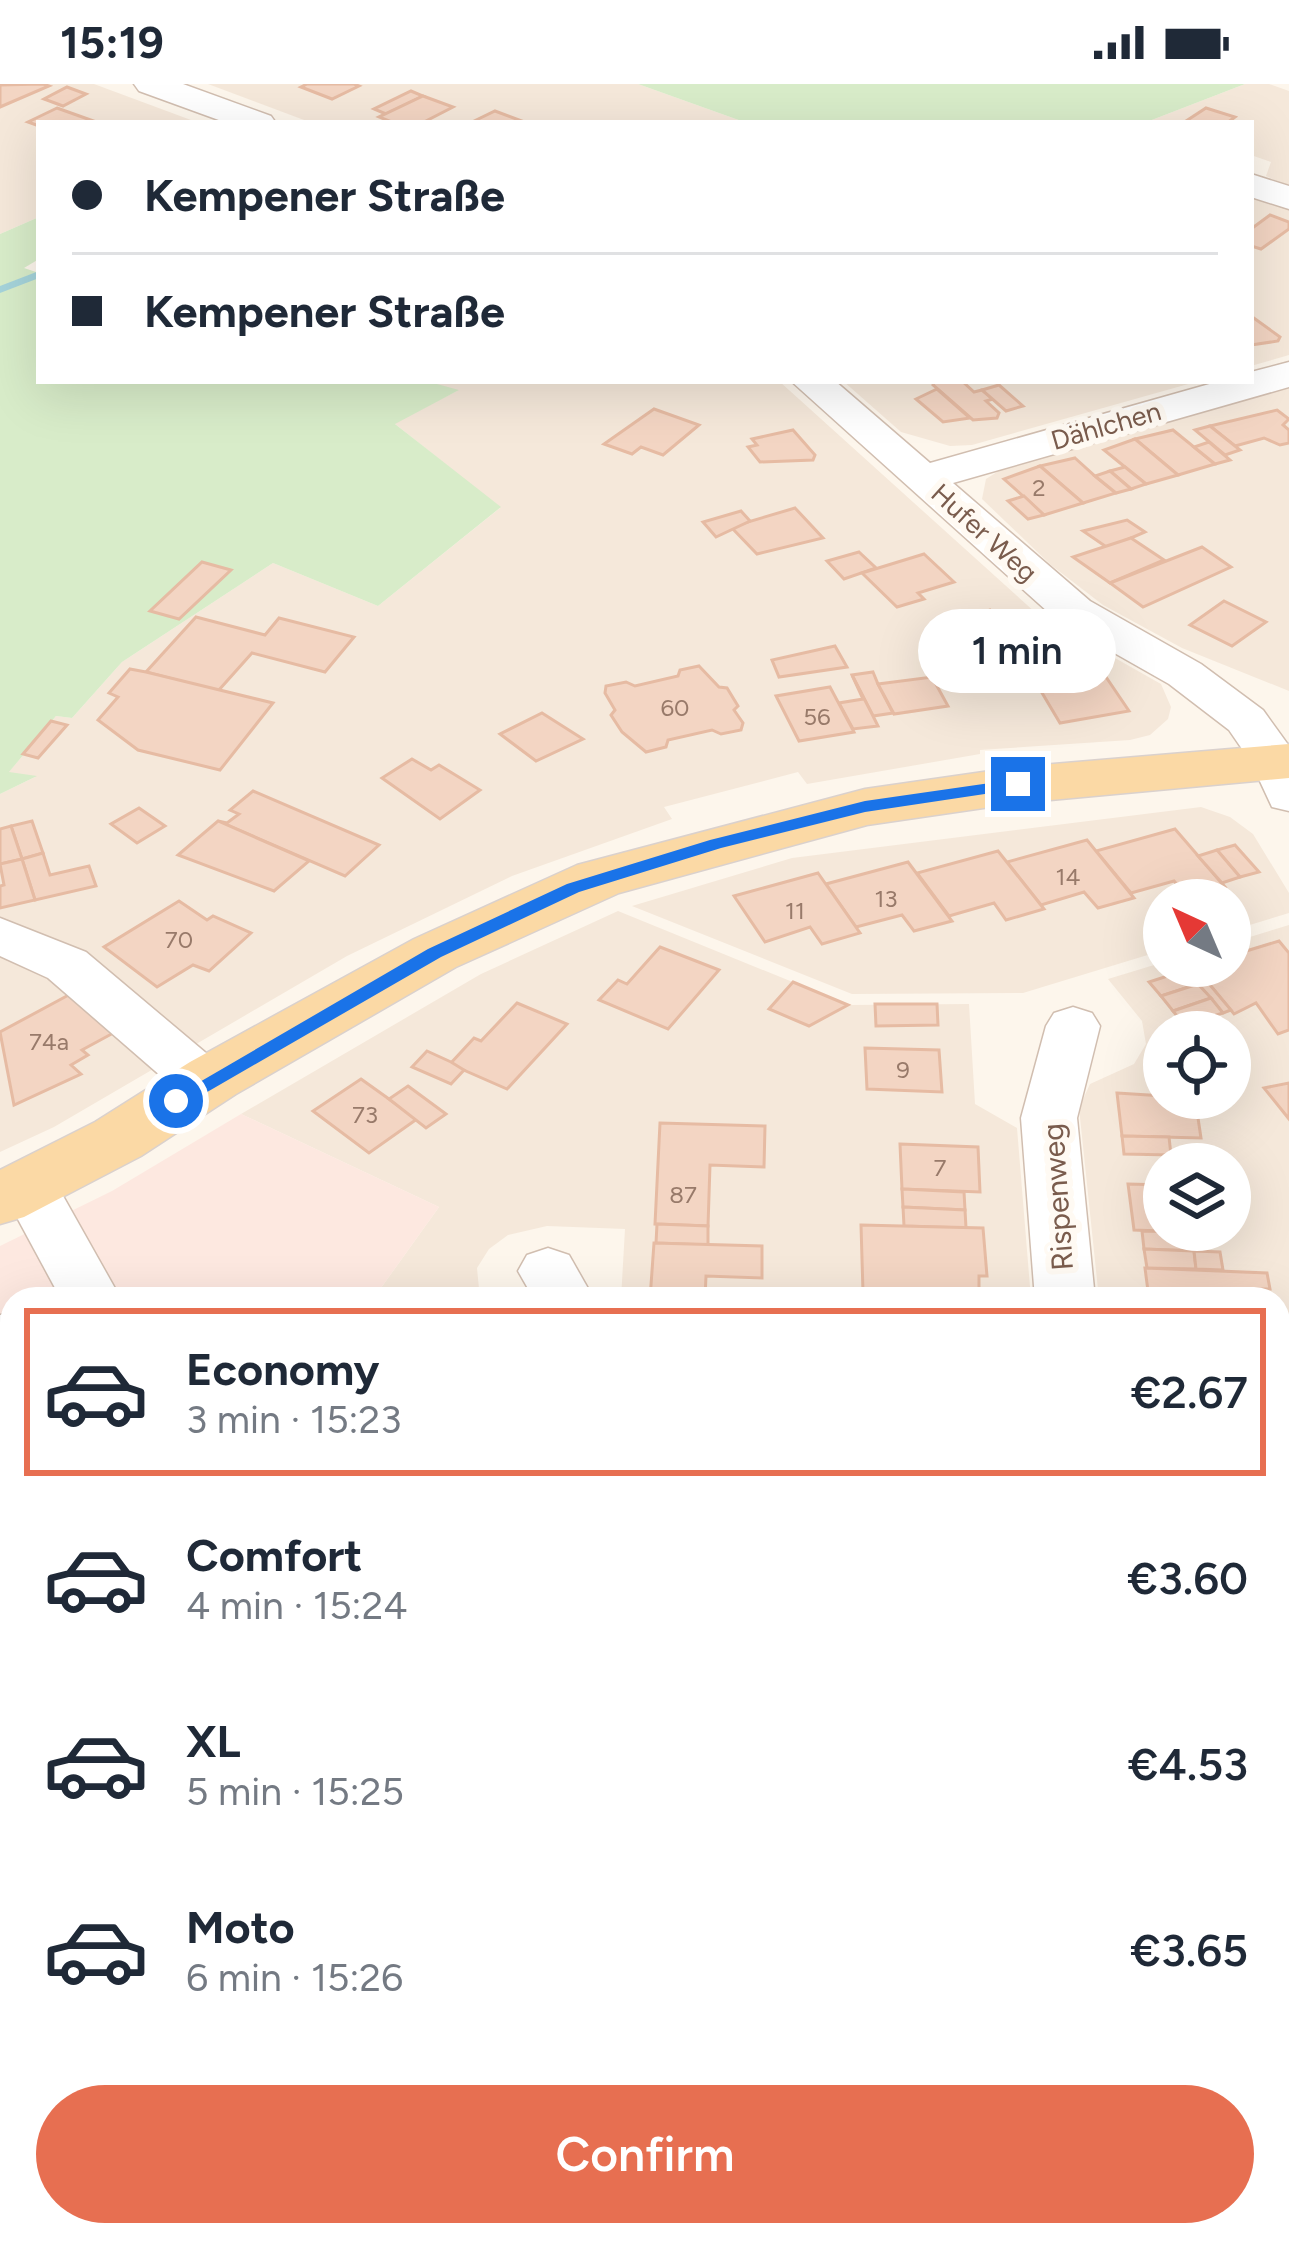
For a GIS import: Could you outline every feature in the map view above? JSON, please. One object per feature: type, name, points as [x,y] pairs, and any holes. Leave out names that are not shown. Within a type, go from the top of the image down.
[{"type":"main road","points":[[14,1193],[118,1139],[206,1083],[435,953],[586,884],[716,844],[887,803],[1018,784],[1284,773]]},
{"type":"street","points":[[151,84],[251,120]]},
{"type":"street","points":[[1254,186],[1289,198]]},
{"type":"street","name":"Dählchen","points":[[1254,384],[1289,374]]},
{"type":"street","name":"Hufer Weg","points":[[814,384],[1074,611],[1185,674],[1246,720],[1284,773]]},
{"type":"street","name":"Dählchen","points":[[922,478],[1254,384]]},
{"type":"street","points":[[0,935],[68,965],[206,1083]]},
{"type":"street","name":"Rispenweg","points":[[1064,1287],[1049,1118],[1073,1027]]},
{"type":"street","points":[[14,1193],[82,1287]]},
{"type":"shaded area","points":[[0,84],[94,84],[191,120],[36,120],[36,218],[0,234]]},
{"type":"shaded area","points":[[208,84],[638,84],[739,120],[304,120]]},
{"type":"shaded area","points":[[1245,84],[1269,84],[1289,91],[1289,187],[1266,176],[1271,162],[1254,156],[1254,120],[1152,120]]},
{"type":"shaded area","points":[[1254,196],[1289,208],[1289,355],[1254,365]]},
{"type":"shaded area","points":[[435,384],[782,384],[1037,614],[1161,684],[1171,707],[1168,719],[1150,735],[1130,740],[980,750],[980,754],[807,784],[798,772],[664,807],[672,819],[512,876],[347,956],[54,1127],[0,1152],[0,794],[35,777],[8,773],[56,716],[72,718],[122,662],[273,563],[378,606],[500,508],[394,423],[457,391]]},
{"type":"shaded area","points":[[846,384],[1188,384],[972,445],[950,446],[901,432]]},
{"type":"shaded area","points":[[1289,384],[1289,691],[1182,648],[1103,605],[1051,565],[982,499],[986,479],[1008,465]]},
{"type":"shaded area","points":[[1201,807],[1230,817],[1253,834],[1289,893],[1289,913],[1251,925],[1251,879],[1143,879],[1143,956],[1023,993],[852,994],[632,906],[792,858]]},
{"type":"shaded area","points":[[618,911],[849,1005],[969,1004],[975,1104],[1017,1128],[1030,1287],[622,1287],[625,1229],[547,1226],[508,1235],[489,1249],[477,1268],[479,1287],[382,1287],[439,1207],[241,1114],[481,974]]},
{"type":"shaded area","points":[[1289,925],[1289,1287],[1098,1287],[1079,1108],[1090,1084],[1134,1064],[1143,1049],[1143,1119],[1251,1119],[1251,1011],[1143,1011],[1143,1027],[1108,979],[1143,968],[1143,987],[1251,987],[1251,937]]},
{"type":"shaded area","points":[[241,1114],[439,1207],[382,1287],[0,1287],[0,1246],[112,1191]]},
{"type":"green space","points":[[638,84],[1245,84],[1152,120],[739,120]]},
{"type":"green space","points":[[36,218],[36,261],[24,268],[36,272],[36,384],[437,384],[459,390],[395,424],[501,507],[378,606],[273,563],[122,662],[72,718],[56,716],[9,772],[37,776],[0,794],[0,234]]},
{"type":"building","points":[[0,85],[49,86],[0,107]]},
{"type":"building","points":[[359,86],[332,99],[301,87]]},
{"type":"building","points":[[67,87],[86,94],[63,106],[44,99]]},
{"type":"building","points":[[411,91],[423,96],[386,114],[374,109]]},
{"type":"building","points":[[423,96],[453,107],[428,120],[379,117]]},
{"type":"building","points":[[57,108],[91,120],[36,120],[36,125],[28,122]]},
{"type":"building","points":[[1206,108],[1235,117],[1231,120],[1188,120]]},
{"type":"building","points":[[495,111],[519,120],[476,120]]},
{"type":"building","points":[[1270,215],[1289,222],[1289,229],[1261,249],[1254,247],[1254,227]]},
{"type":"building","points":[[1254,318],[1280,337],[1254,345]]},
{"type":"building","points":[[965,384],[974,392],[982,390],[993,399],[986,401],[999,413],[997,418],[973,420],[933,385]]},
{"type":"building","points":[[999,385],[1023,406],[1006,411],[982,390]]},
{"type":"building","points":[[937,389],[970,418],[943,422],[916,399]]},
{"type":"building","points":[[654,409],[699,425],[663,455],[641,447],[632,454],[604,444]]},
{"type":"building","points":[[1277,410],[1289,419],[1283,425],[1289,430],[1289,443],[1280,445],[1264,438],[1235,446],[1210,426]]},
{"type":"building","points":[[1210,426],[1240,450],[1225,455],[1195,430]]},
{"type":"building","points":[[793,430],[815,455],[813,460],[760,462],[748,447],[757,445],[752,439]]},
{"type":"building","points":[[1173,430],[1215,464],[1178,475],[1135,439]]},
{"type":"building","points":[[1135,439],[1178,475],[1146,484],[1104,450]]},
{"type":"building","points":[[1209,442],[1230,460],[1215,464],[1194,447]]},
{"type":"building","points":[[1075,458],[1116,493],[1083,503],[1040,466]]},
{"type":"building","points":[[1040,466],[1083,503],[1044,515],[1004,479]]},
{"type":"building","points":[[1125,467],[1146,484],[1131,489],[1110,471]]},
{"type":"building","points":[[1110,471],[1131,489],[1116,493],[1095,476]]},
{"type":"building","points":[[1024,496],[1044,515],[1028,519],[1008,501]]},
{"type":"building","points":[[795,508],[823,538],[757,554],[731,527]]},
{"type":"building","points":[[741,511],[750,521],[716,537],[703,522]]},
{"type":"building","points":[[1127,520],[1145,532],[1108,548],[1083,531]]},
{"type":"building","points":[[1131,538],[1164,560],[1110,583],[1073,557]]},
{"type":"building","points":[[1202,547],[1231,567],[1143,607],[1110,583]]},
{"type":"building","points":[[859,552],[876,568],[844,579],[827,561]]},
{"type":"building","points":[[924,554],[954,582],[918,593],[924,599],[897,607],[862,573]]},
{"type":"building","points":[[202,562],[231,570],[179,619],[150,611]]},
{"type":"building","points":[[1224,601],[1266,622],[1232,646],[1190,625]]},
{"type":"building","points":[[990,610],[1013,627],[981,640],[959,623]]},
{"type":"building","points":[[196,617],[265,635],[279,618],[354,637],[325,672],[252,653],[218,691],[146,672]]},
{"type":"building","points":[[1020,624],[1090,676],[1104,674],[1129,711],[1060,723],[1038,686],[1042,684],[1036,681],[1015,689],[961,648]]},
{"type":"building","points":[[835,646],[847,667],[779,677],[772,660]]},
{"type":"building","points":[[699,666],[719,687],[727,688],[738,706],[734,710],[743,723],[741,730],[721,734],[712,730],[668,740],[666,747],[646,752],[622,732],[611,715],[615,710],[606,686],[626,682],[635,686]]},
{"type":"building","points":[[130,669],[273,703],[220,770],[138,750],[98,720],[118,697],[109,693]]},
{"type":"building","points":[[873,672],[893,713],[873,716],[852,675]]},
{"type":"building","points":[[852,675],[878,726],[853,729],[839,703],[863,699]]},
{"type":"building","points":[[932,677],[948,706],[894,714],[878,684]]},
{"type":"building","points":[[830,687],[854,732],[799,741],[776,696]]},
{"type":"building","points":[[542,713],[583,739],[536,761],[500,734]]},
{"type":"building","points":[[51,721],[67,725],[38,758],[23,754]]},
{"type":"building","points":[[412,759],[431,770],[439,765],[480,790],[440,819],[382,778]]},
{"type":"building","points":[[253,791],[379,845],[345,876],[218,821],[227,823],[239,814],[230,810]]},
{"type":"building","points":[[139,808],[165,826],[137,843],[111,824]]},
{"type":"building","points":[[32,821],[43,853],[22,859],[11,826]]},
{"type":"building","points":[[218,821],[309,861],[274,891],[178,855]]},
{"type":"building","points":[[11,826],[22,859],[0,864],[0,829]]},
{"type":"building","points":[[1175,829],[1218,879],[1143,879],[1143,890],[1131,893],[1096,851]]},
{"type":"building","points":[[1087,840],[1134,898],[1098,908],[1084,892],[1041,905],[1007,862]]},
{"type":"building","points":[[1235,845],[1259,872],[1240,877],[1217,850]]},
{"type":"building","points":[[1217,850],[1240,877],[1218,879],[1198,856]]},
{"type":"building","points":[[998,851],[1044,909],[1006,920],[994,903],[949,916],[917,873]]},
{"type":"building","points":[[43,853],[50,875],[89,866],[96,886],[35,900],[22,859]]},
{"type":"building","points":[[22,859],[35,900],[0,908],[0,886],[4,885],[0,864]]},
{"type":"building","points":[[908,862],[952,921],[914,931],[902,915],[856,927],[826,884]]},
{"type":"building","points":[[818,873],[860,933],[822,944],[810,927],[765,942],[734,896]]},
{"type":"building","points":[[179,901],[207,920],[213,916],[251,933],[209,971],[193,965],[157,987],[104,947]]},
{"type":"building","points":[[1279,941],[1289,953],[1289,1030],[1278,1034],[1256,1003],[1232,1011],[1212,987],[1251,987],[1251,950]]},
{"type":"building","points":[[660,947],[719,970],[668,1029],[599,1000],[618,980],[627,984]]},
{"type":"building","points":[[793,982],[848,1005],[809,1026],[769,1009]]},
{"type":"building","points":[[1153,987],[1189,987],[1161,996]]},
{"type":"building","points":[[1201,987],[1212,987],[1231,1010],[1221,1011]]},
{"type":"building","points":[[1201,987],[1211,998],[1173,1011],[1161,996]]},
{"type":"building","points":[[76,991],[117,1031],[82,1050],[88,1055],[71,1065],[81,1074],[14,1105],[0,1032]]},
{"type":"building","points":[[1211,998],[1221,1011],[1173,1011]]},
{"type":"building","points":[[517,1003],[567,1024],[507,1089],[450,1064],[474,1038],[481,1041]]},
{"type":"building","points":[[875,1004],[937,1004],[938,1025],[876,1026]]},
{"type":"building","points":[[865,1048],[939,1050],[942,1092],[867,1089]]},
{"type":"building","points":[[427,1051],[464,1070],[451,1084],[412,1067]]},
{"type":"building","points":[[361,1079],[417,1119],[369,1153],[313,1111]]},
{"type":"building","points":[[1289,1083],[1289,1119],[1264,1088]]},
{"type":"building","points":[[408,1086],[446,1114],[426,1128],[389,1099]]},
{"type":"building","points":[[1117,1093],[1143,1095],[1143,1119],[1198,1119],[1201,1138],[1122,1136]]},
{"type":"building","points":[[660,1123],[765,1126],[764,1167],[710,1165],[708,1226],[655,1224]]},
{"type":"building","points":[[1122,1136],[1169,1137],[1170,1143],[1143,1143],[1143,1154],[1124,1154]]},
{"type":"building","points":[[900,1144],[978,1147],[980,1192],[902,1189]]},
{"type":"building","points":[[1128,1184],[1143,1184],[1143,1230],[1134,1230]]},
{"type":"building","points":[[902,1189],[964,1192],[965,1210],[903,1207]]},
{"type":"building","points":[[903,1207],[965,1210],[966,1228],[904,1226]]},
{"type":"building","points":[[657,1224],[708,1226],[708,1245],[656,1243]]},
{"type":"building","points":[[861,1225],[983,1228],[987,1276],[979,1276],[979,1287],[863,1287]]},
{"type":"building","points":[[654,1243],[762,1246],[762,1278],[706,1276],[706,1287],[651,1287]]},
{"type":"building","points":[[1144,1251],[1194,1251],[1196,1269],[1147,1268]]},
{"type":"building","points":[[1194,1251],[1220,1252],[1223,1270],[1196,1269]]},
{"type":"building","points":[[1145,1268],[1267,1273],[1270,1287],[1147,1287]]},
{"type":"waterway","points":[[0,290],[36,275]]},
{"type":"route","points":[[176,1101],[435,953],[573,888],[716,844],[865,807],[1018,784]]}]
